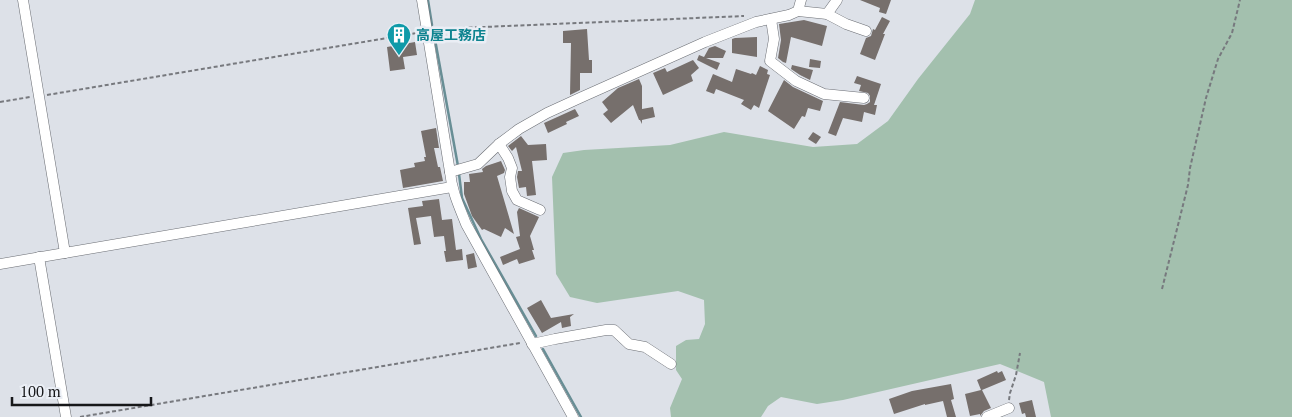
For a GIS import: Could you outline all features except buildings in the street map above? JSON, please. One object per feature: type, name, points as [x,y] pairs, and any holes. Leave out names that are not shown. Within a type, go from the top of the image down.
[{"type":"street","points":[[23,0],[66,253]]},
{"type":"street","points":[[422,0],[452,187],[466,224],[573,417]]},
{"type":"street","points":[[798,11],[801,0]]},
{"type":"street","points":[[827,14],[838,0]]},
{"type":"street","points":[[450,172],[478,164],[499,144],[547,113],[705,42],[756,22],[789,15],[798,11],[827,14],[866,32]]},
{"type":"street","points":[[771,19],[774,39],[770,61],[796,81],[824,94],[864,98]]},
{"type":"street","points":[[499,144],[512,168],[510,177],[512,191],[517,200],[540,210]]},
{"type":"street","points":[[0,264],[452,187]]},
{"type":"street","points":[[39,258],[66,417]]},
{"type":"street","points":[[531,342],[614,330],[629,344],[645,347],[671,364]]},
{"type":"street","points":[[987,417],[1009,408]]},
{"type":"path","points":[[1162,289],[1188,185],[1206,98],[1218,58],[1232,34],[1240,0]]},
{"type":"path","points":[[0,102],[435,29],[751,16]]},
{"type":"path","points":[[80,417],[531,342]]},
{"type":"path","points":[[1009,408],[1010,393],[1020,353]]},
{"type":"green space","points":[[975,0],[1292,0],[1292,417],[1051,417],[1044,382],[1000,364],[843,400],[817,404],[781,397],[768,406],[761,417],[671,417],[670,408],[682,379],[676,370],[676,346],[686,340],[699,339],[705,324],[704,300],[678,291],[597,303],[570,297],[556,274],[552,177],[563,153],[670,145],[724,132],[813,147],[857,144],[888,121],[918,79],[970,14]]},
{"type":"waterway","points":[[428,0],[432,25]]},
{"type":"waterway","points":[[434,34],[458,166]]},
{"type":"waterway","points":[[459,174],[462,198],[481,239],[536,336]]},
{"type":"waterway","points":[[543,349],[581,417]]},
{"type":"place","name":"高屋工務店","points":[[399,56]]}]
